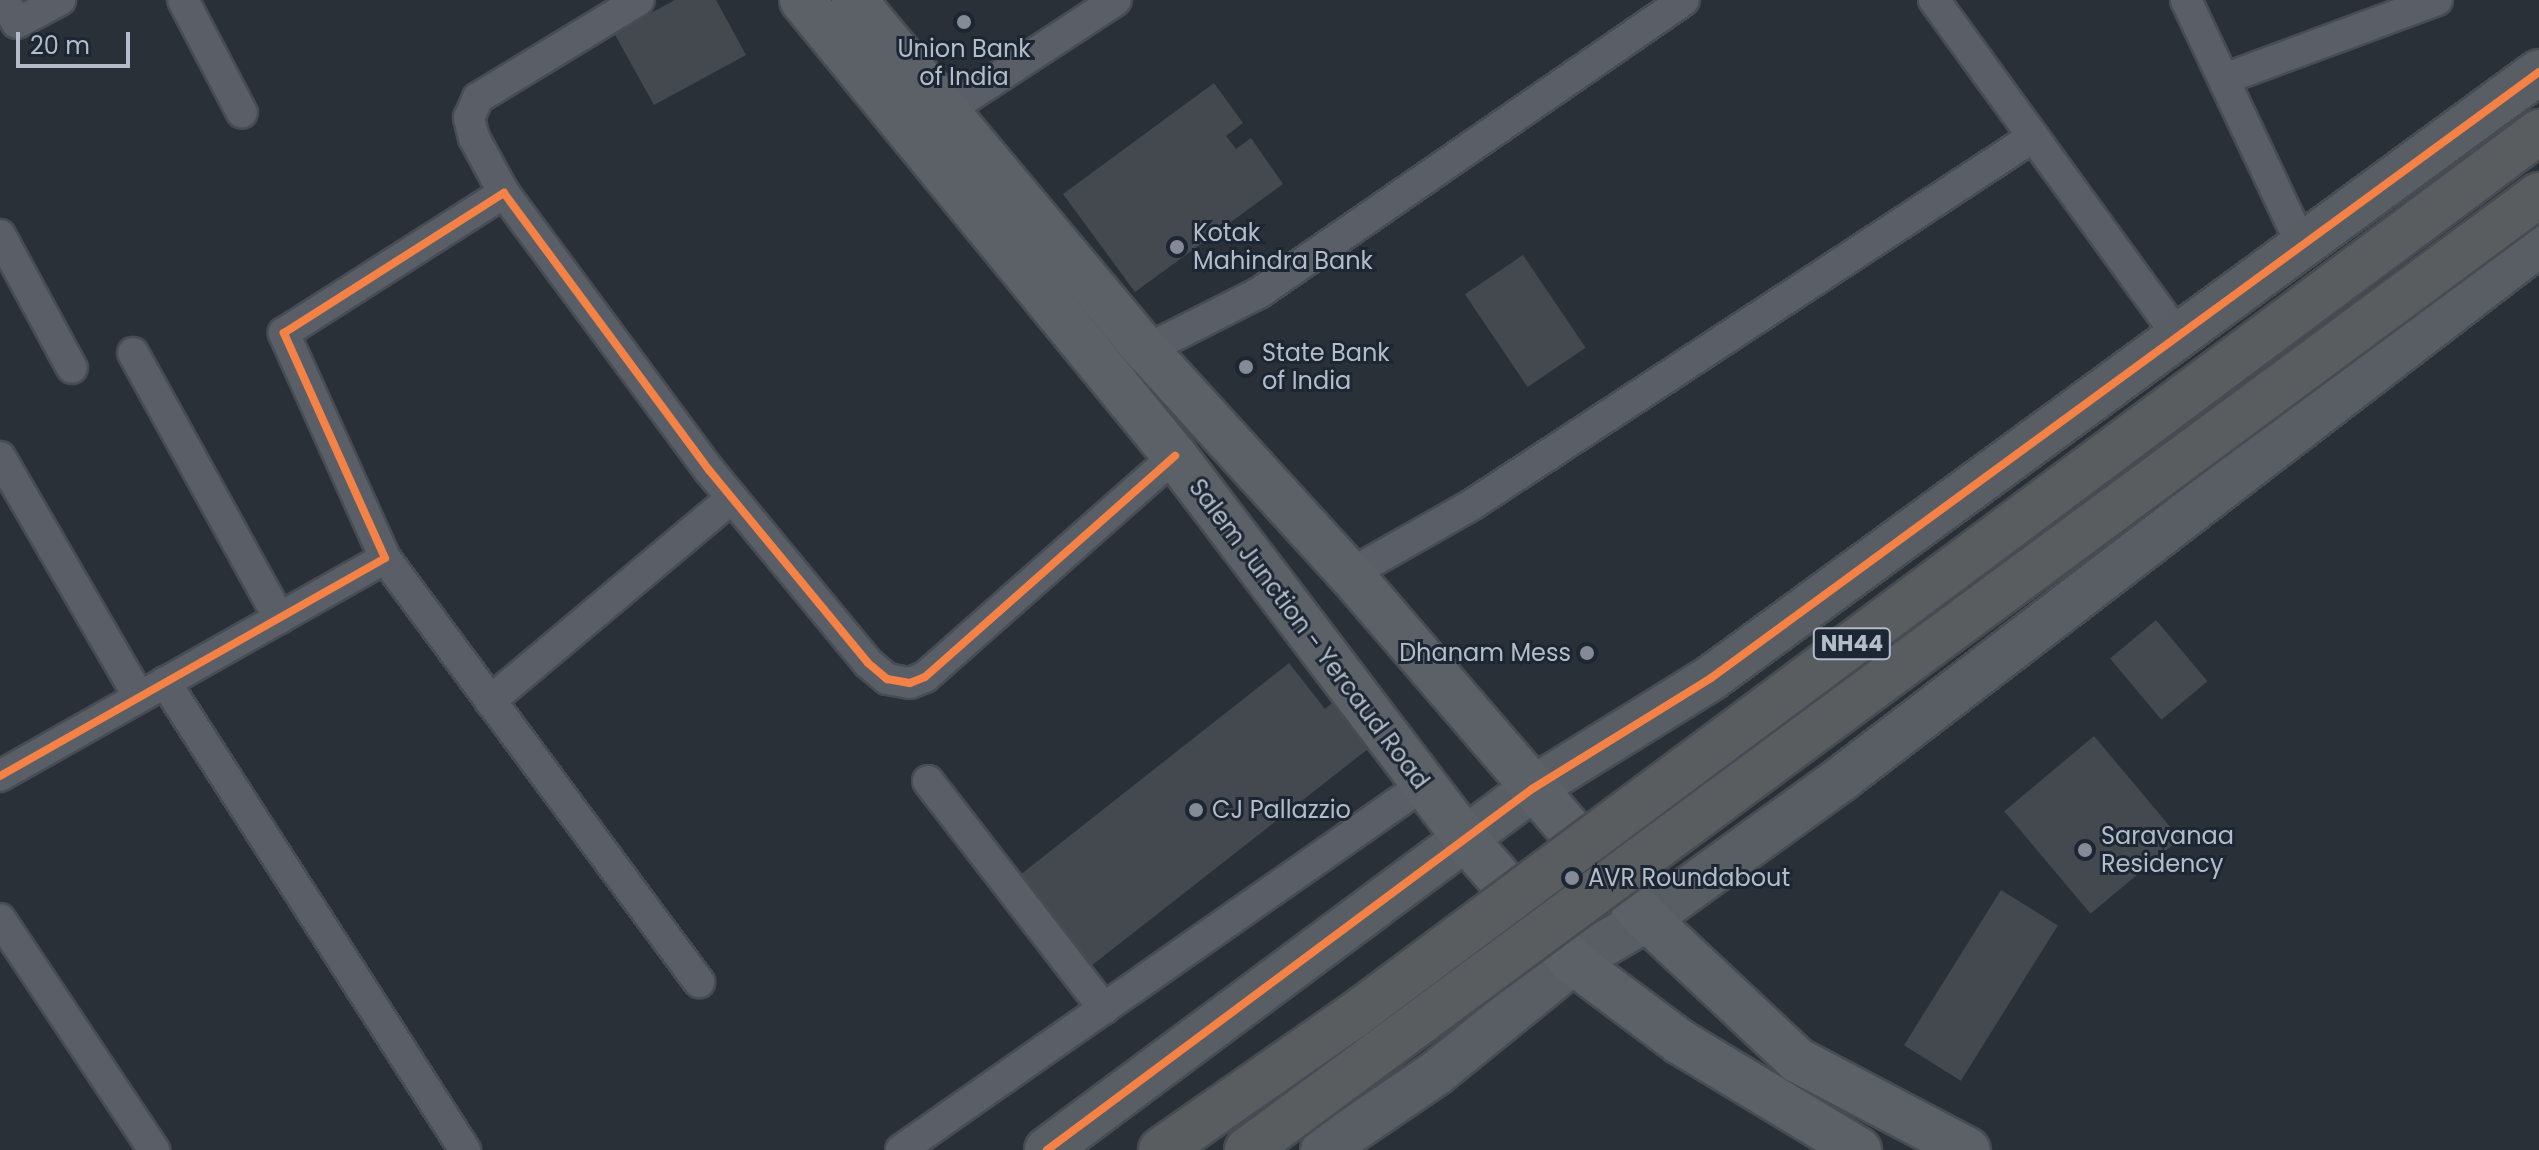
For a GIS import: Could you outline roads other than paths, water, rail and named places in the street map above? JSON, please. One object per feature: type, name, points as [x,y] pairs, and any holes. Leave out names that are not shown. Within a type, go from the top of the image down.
[{"type":"highway","name":"NH44","points":[[1161,1150],[1352,1017],[2539,132]]},
{"type":"highway","name":"NH44","points":[[1247,1150],[2539,195]]},
{"type":"main road","name":"Salem Junction - Yercaud Road","points":[[802,0],[1175,456],[1467,841],[1573,962],[1680,1042],[1859,1150]]},
{"type":"main road","points":[[854,0],[1146,350],[1350,574],[1647,919],[1797,1060],[1968,1150]]},
{"type":"street","points":[[7,18],[60,0]]},
{"type":"street","points":[[183,0],[242,113]]},
{"type":"street","points":[[639,0],[478,98],[469,118],[474,138],[504,193],[732,498],[868,663],[887,679],[910,683],[937,668],[1175,456]]},
{"type":"street","points":[[945,112],[1116,0]]},
{"type":"street","points":[[1146,350],[1259,293],[1684,0]]},
{"type":"street","points":[[1934,0],[2177,334]]},
{"type":"street","points":[[2186,0],[2303,247]]},
{"type":"street","points":[[2224,79],[2437,0]]},
{"type":"street","points":[[1047,1150],[1467,841],[1532,789],[1711,678],[2539,72]]},
{"type":"street","points":[[1350,574],[1473,504],[2033,137]]},
{"type":"street","points":[[504,193],[284,333],[385,558],[699,982]]},
{"type":"street","points":[[0,235],[72,368]]},
{"type":"street","points":[[1323,1150],[1435,1074],[1573,962],[1647,919],[1854,769],[2539,244]]},
{"type":"street","points":[[133,353],[279,618]]},
{"type":"street","points":[[0,457],[152,690],[465,1150]]},
{"type":"street","points":[[490,701],[732,498]]},
{"type":"street","points":[[0,776],[385,558]]},
{"type":"street","points":[[928,781],[1104,1009]]},
{"type":"street","points":[[901,1150],[1423,785]]},
{"type":"street","points":[[0,919],[154,1150]]},
{"type":"place","name":"Union Bank of India","points":[[964,22]]},
{"type":"place","name":"Kotak Mahindra Bank","points":[[1177,247]]},
{"type":"place","name":"State Bank of India","points":[[1246,367]]},
{"type":"place","name":"Dhanam Mess","points":[[1587,653]]},
{"type":"place","name":"CJ Pallazzio","points":[[1196,810]]},
{"type":"place","name":"Saravanaa Residency","points":[[2085,850]]},
{"type":"place","name":"AVR Roundabout","points":[[1572,878]]}]
